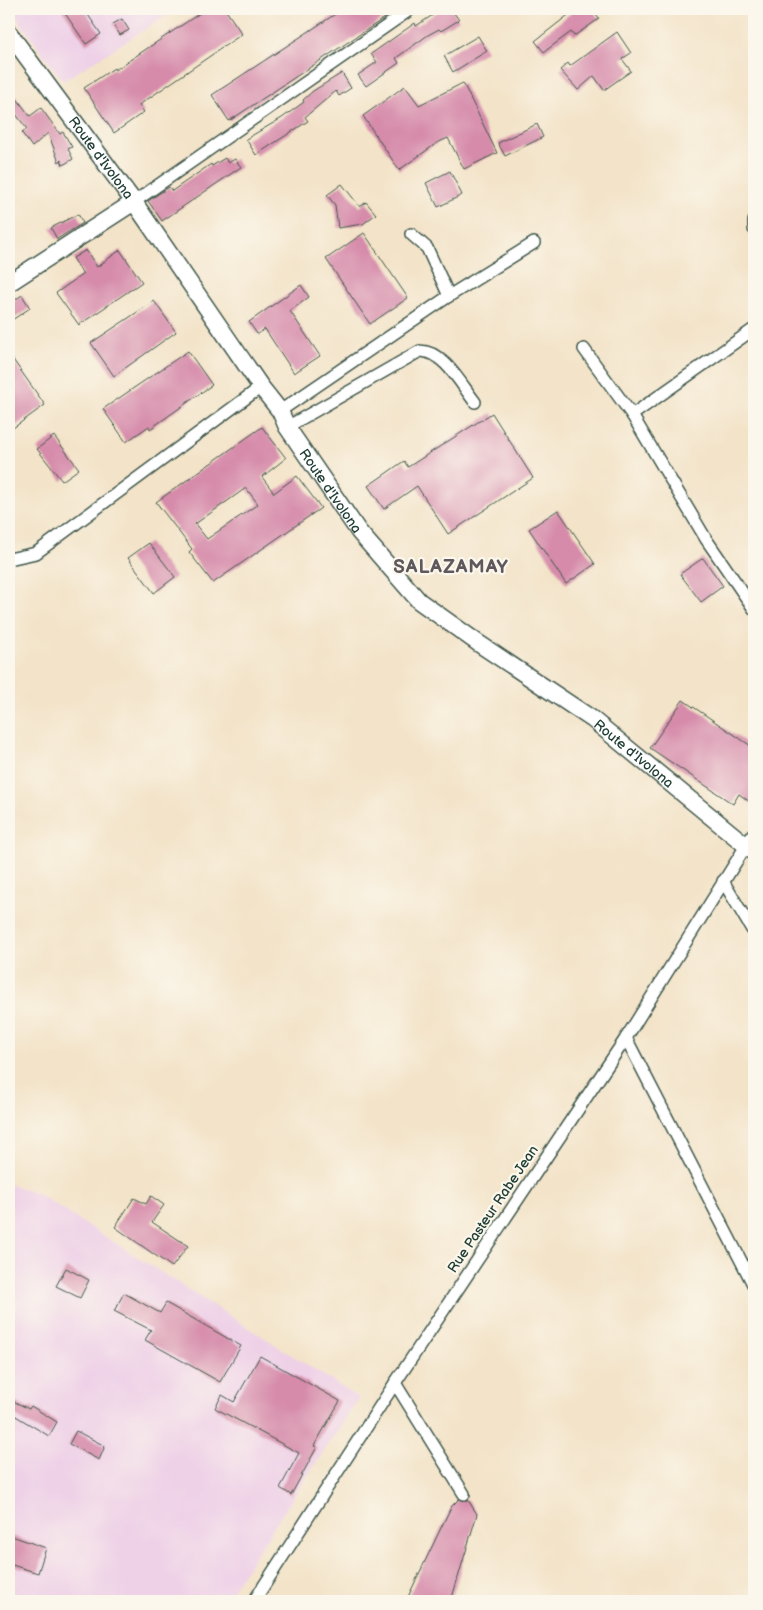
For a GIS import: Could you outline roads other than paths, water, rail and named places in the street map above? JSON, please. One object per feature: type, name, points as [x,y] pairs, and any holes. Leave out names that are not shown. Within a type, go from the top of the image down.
[{"type":"main road","name":"Route d'Ivolona","points":[[9,33],[134,202],[261,387],[280,411],[287,427],[358,532],[419,601],[592,719],[752,843]]},
{"type":"main road","points":[[9,284],[134,202]]},
{"type":"street","points":[[134,202],[411,9]]},
{"type":"street","points":[[754,221],[754,229]]},
{"type":"street","points":[[412,234],[427,248],[449,296]]},
{"type":"street","points":[[280,411],[449,296],[534,243]]},
{"type":"street","points":[[632,415],[754,330]]},
{"type":"street","points":[[584,349],[632,415],[706,539],[754,609]]},
{"type":"street","points":[[287,427],[420,351],[428,351],[442,361],[475,402]]},
{"type":"street","points":[[9,559],[36,553],[261,387]]},
{"type":"street","name":"Rue Pasteur Rabe Jean","points":[[254,1601],[395,1383],[626,1038],[723,881],[752,843]]},
{"type":"street","points":[[723,881],[754,932]]},
{"type":"street","points":[[626,1038],[754,1286]]},
{"type":"street","points":[[395,1383],[464,1494]]},
{"type":"district","name":"SALAZAMAY","points":[[451,567]]}]
